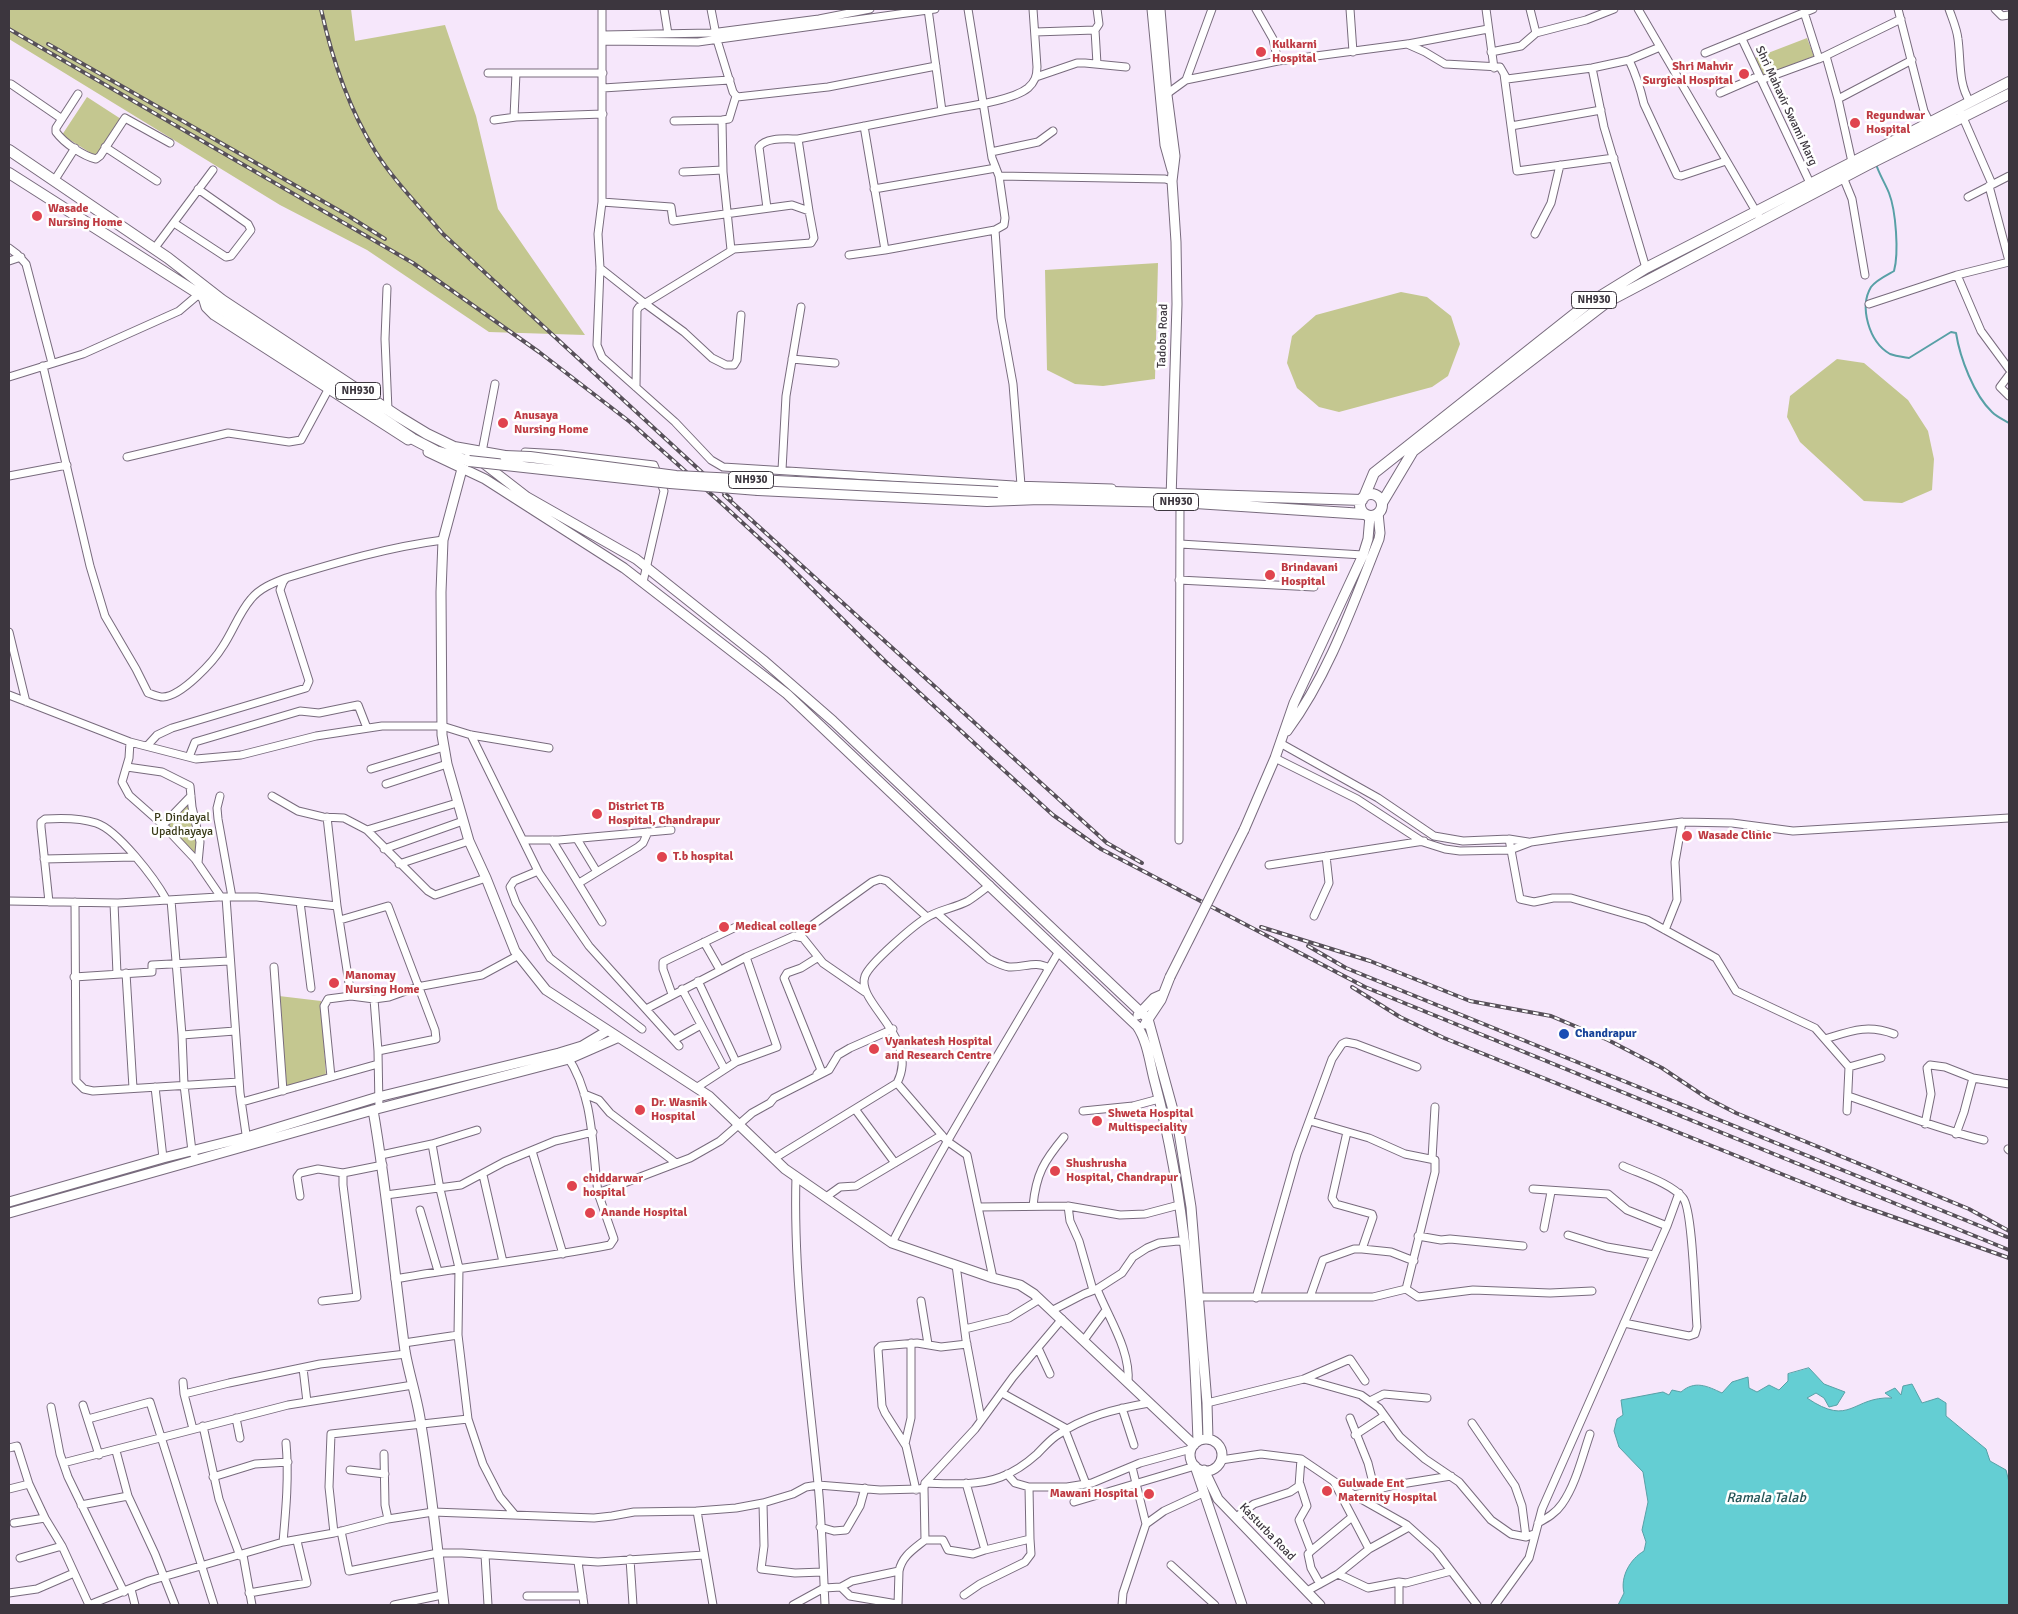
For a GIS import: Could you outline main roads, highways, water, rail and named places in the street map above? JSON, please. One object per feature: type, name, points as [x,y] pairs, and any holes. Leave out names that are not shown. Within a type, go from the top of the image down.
[{"type":"highway","name":"NH930","points":[[1961,113],[1967,96],[2009,82]]},
{"type":"highway","name":"NH930","points":[[1363,498],[1374,473],[1586,305],[1646,268],[1758,215],[1843,178],[1865,161],[1961,113],[2009,94]]},
{"type":"highway","name":"NH930","points":[[1888,150],[1930,122],[1961,113]]},
{"type":"highway","name":"NH930","points":[[9,150],[154,249],[222,300],[388,410],[427,434],[454,447],[506,456],[530,457],[676,476],[998,492],[1134,493],[1174,499],[1371,514],[1382,508],[1382,503],[1413,451],[1601,306],[1810,183],[1852,162],[1865,161]]},
{"type":"highway","name":"NH930","points":[[9,172],[214,304],[413,439],[436,451],[468,461],[670,483],[987,501],[1040,499],[1363,498],[1373,494],[1382,503]]},
{"type":"highway","points":[[1363,498],[1360,508],[1371,514]]},
{"type":"main road","name":"Tadoba Road","points":[[1152,9],[1174,156],[1172,181],[1176,242],[1177,304],[1174,499]]},
{"type":"main road","name":"Tadoba Road","points":[[1160,9],[1164,96]]},
{"type":"main road","points":[[201,296],[206,307],[214,315],[386,428],[462,469],[485,479],[643,582],[787,694],[1133,1021],[1140,1030],[1169,1136],[1185,1242],[1196,1387],[1198,1443]]},
{"type":"main road","points":[[465,449],[527,497],[636,559],[763,660],[833,722],[1148,1019],[1179,1132],[1191,1207],[1207,1403],[1198,1443],[1191,1460],[1195,1466],[1242,1605]]},
{"type":"main road","points":[[462,469],[443,540],[441,592],[442,726],[444,747],[457,803],[469,841],[515,951],[546,990],[617,1038],[709,1096],[774,1158],[796,1176],[892,1243],[993,1278],[1020,1285],[1040,1299],[1149,1403],[1198,1443]]},
{"type":"main road","points":[[1140,1030],[1163,994],[1244,830],[1275,758],[1294,703],[1362,555],[1368,539],[1371,514]]},
{"type":"main road","points":[[1281,741],[1304,708],[1348,616],[1379,539],[1380,533],[1371,514]]},
{"type":"main road","points":[[671,604],[680,593]]},
{"type":"main road","points":[[852,754],[858,746]]},
{"type":"main road","points":[[1056,950],[1061,937]]},
{"type":"main road","points":[[1133,1021],[1154,998],[1163,994]]},
{"type":"main road","points":[[9,1213],[196,1159],[378,1097],[567,1055],[607,1031]]},
{"type":"main road","points":[[9,1202],[163,1158],[192,1151],[248,1142],[376,1109],[567,1055],[617,1038]]},
{"type":"main road","points":[[376,1109],[395,1279],[404,1343],[421,1424],[444,1605]]},
{"type":"main road","points":[[1195,1466],[1204,1470],[1214,1468],[1221,1460],[1222,1450],[1212,1440],[1198,1443]]},
{"type":"main road","name":"Kasturba Road","points":[[1204,1470],[1218,1499],[1320,1605]]},
{"type":"water","name":"Ramala Talab","points":[[1809,1368],[1824,1384],[1845,1392],[1837,1405],[1829,1407],[1824,1398],[1816,1393],[1807,1398],[1822,1407],[1833,1410],[1843,1411],[1868,1401],[1892,1398],[1885,1393],[1895,1388],[1901,1395],[1903,1386],[1912,1384],[1922,1403],[1938,1398],[1946,1403],[1946,1416],[1986,1449],[1990,1461],[2006,1470],[2009,1482],[2009,1605],[1618,1605],[1624,1593],[1623,1581],[1627,1569],[1634,1559],[1644,1551],[1646,1542],[1642,1530],[1648,1502],[1643,1472],[1619,1447],[1614,1431],[1617,1419],[1623,1415],[1621,1400],[1663,1392],[1669,1395],[1672,1390],[1681,1392],[1686,1388],[1696,1385],[1706,1386],[1722,1393],[1732,1382],[1748,1377],[1749,1388],[1757,1392],[1769,1385],[1779,1390],[1788,1381],[1788,1374]]},
{"type":"waterway","points":[[1876,164],[1889,193],[1895,221],[1896,243],[1894,271],[1871,287],[1866,304],[1868,324],[1876,341],[1890,354],[1909,358],[1951,332],[1956,333],[1964,364],[1979,396],[1992,412],[2009,423]]},
{"type":"railway","points":[[321,9],[330,46],[349,100],[375,151],[399,183],[443,234],[731,499]]},
{"type":"railway","points":[[9,29],[413,263],[539,352],[630,422],[783,560],[885,661],[1053,815],[1101,849],[1365,987],[2009,1250]]},
{"type":"railway","points":[[48,44],[347,215],[385,239]]},
{"type":"railway","points":[[724,495],[1107,843],[1142,863]]},
{"type":"railway","points":[[1261,927],[1370,961],[1470,1001],[1551,1016],[1608,1040],[1662,1068],[1707,1098],[1736,1113],[1969,1209],[2009,1231]]},
{"type":"railway","points":[[1308,946],[1346,968],[2007,1237]]},
{"type":"railway","points":[[1352,987],[1400,1017],[1444,1038],[1851,1202],[2009,1258]]},
{"type":"place","name":"Kulkarni Hospital","points":[[1261,52]]},
{"type":"place","name":"Shri Mahvir Surgical Hospital","points":[[1744,74]]},
{"type":"place","name":"Regundwar Hospital","points":[[1855,123]]},
{"type":"place","name":"Wasade Nursing Home","points":[[37,216]]},
{"type":"place","name":"Anusaya Nursing Home","points":[[503,423]]},
{"type":"place","name":"Brindavani Hospital","points":[[1270,575]]},
{"type":"place","name":"District TB Hospital, Chandrapur","points":[[597,814]]},
{"type":"place","name":"Wasade Clinic","points":[[1687,836]]},
{"type":"place","name":"T.b hospital","points":[[662,857]]},
{"type":"place","name":"Medical college","points":[[724,927]]},
{"type":"place","name":"Manomay Nursing Home","points":[[334,983]]},
{"type":"place","name":"Chandrapur","points":[[1564,1034]]},
{"type":"place","name":"Vyankatesh Hospital and Research Centre","points":[[874,1049]]},
{"type":"place","name":"Dr. Wasnik Hospital","points":[[640,1110]]},
{"type":"place","name":"Shweta Hospital Multispeciality","points":[[1097,1121]]},
{"type":"place","name":"Shushrusha Hospital, Chandrapur","points":[[1055,1171]]},
{"type":"place","name":"chiddarwar hospital","points":[[572,1186]]},
{"type":"place","name":"Anande Hospital","points":[[590,1213]]},
{"type":"place","name":"Gulwade Ent Maternity Hospital","points":[[1327,1491]]},
{"type":"place","name":"Mawani Hospital","points":[[1149,1494]]},
{"type":"park label","name":"P. Dindayal Upadhayaya","points":[[182,825]]}]
